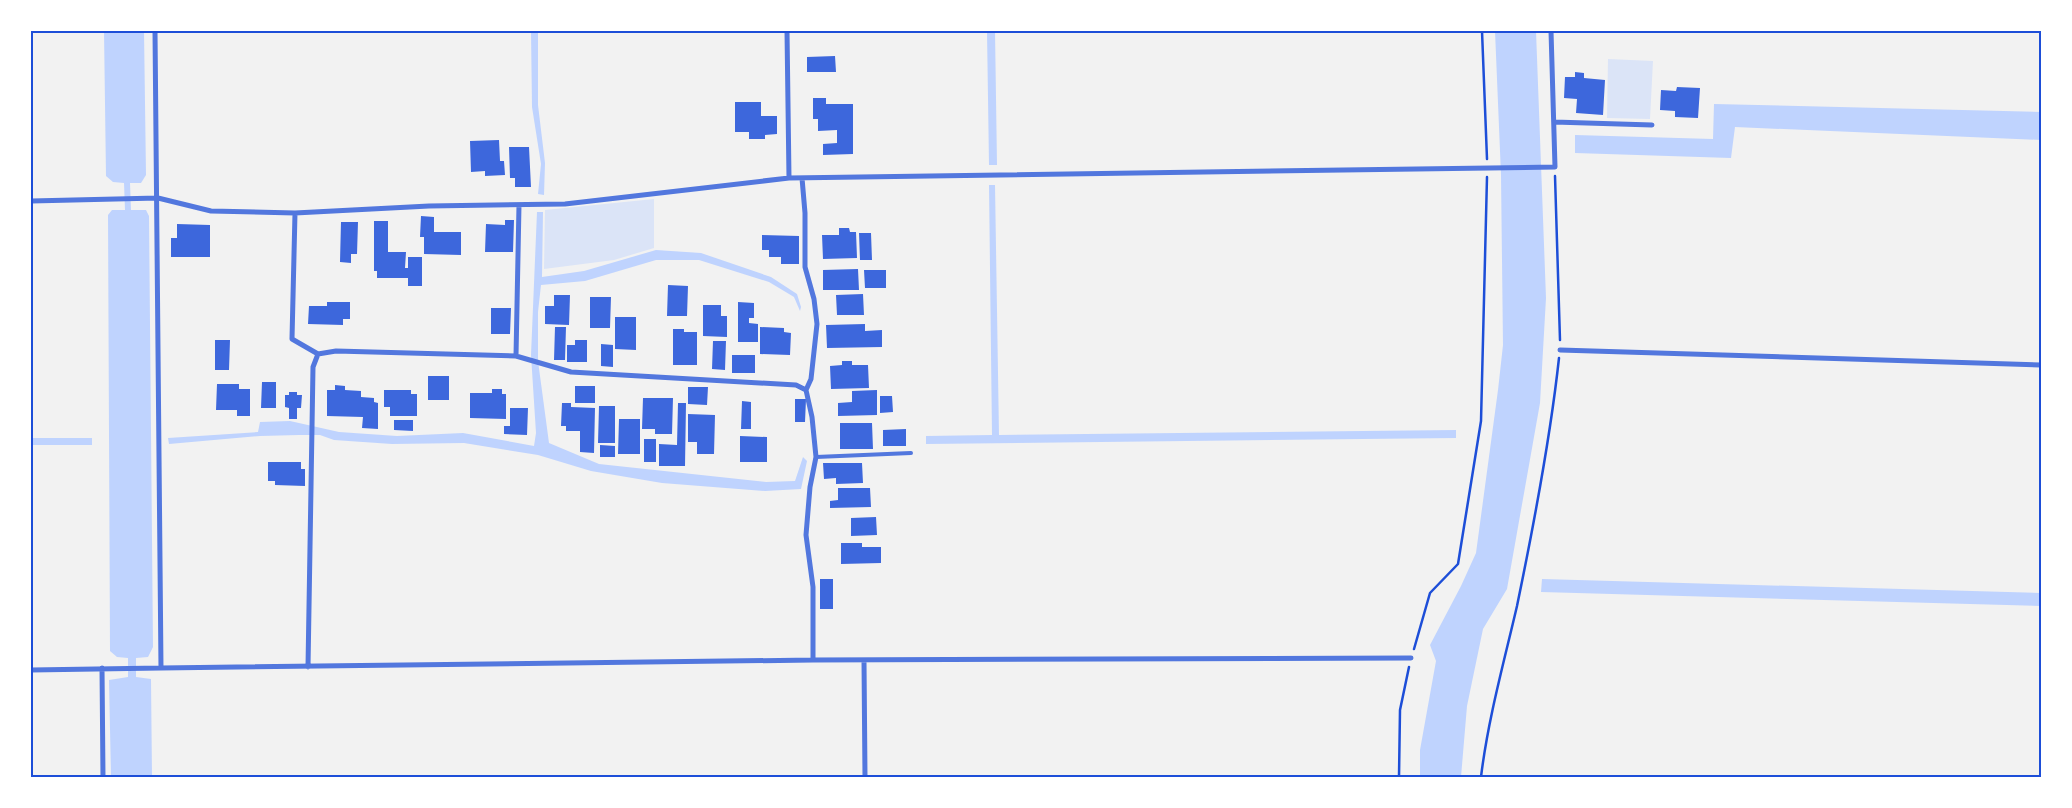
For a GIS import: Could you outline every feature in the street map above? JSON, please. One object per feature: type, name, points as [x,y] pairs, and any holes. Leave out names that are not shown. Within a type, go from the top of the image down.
[{"type":"street","points":[[155,31],[161,668]]},
{"type":"street","points":[[787,31],[789,178]]},
{"type":"street","points":[[31,200],[158,198],[211,210],[295,213],[429,206],[565,204],[789,178],[1555,167],[1551,31]]},
{"type":"street","points":[[1554,122],[1652,126]]},
{"type":"street","points":[[802,178],[805,213],[805,267],[814,299],[817,324],[811,379],[806,390],[812,417],[816,457],[810,487],[806,535],[812,587],[813,660]]},
{"type":"street","points":[[516,356],[519,205]]},
{"type":"street","points":[[295,213],[292,339],[318,354],[336,351],[516,356],[571,372],[796,385],[806,390]]},
{"type":"street","points":[[1560,350],[2041,365]]},
{"type":"street","points":[[308,666],[311,442],[314,367],[318,354]]},
{"type":"street","points":[[31,670],[813,660],[1411,658]]},
{"type":"street","points":[[864,661],[865,777]]},
{"type":"street","points":[[102,668],[103,777]]},
{"type":"lane","points":[[816,457],[911,453]]},
{"type":"path","points":[[1399,777],[1400,710],[1411,658],[1430,593],[1458,564],[1481,421],[1487,168],[1482,31]]},
{"type":"path","points":[[1481,777],[1484,750],[1517,603],[1549,436],[1560,350],[1555,167]]},
{"type":"shaded area","points":[[1608,59],[1653,61],[1650,119],[1607,118]]},
{"type":"shaded area","points":[[654,199],[654,248],[614,260],[544,269],[545,210]]},
{"type":"water","points":[[104,31],[144,31],[146,175],[141,183],[130,183],[131,210],[146,210],[149,216],[153,647],[148,657],[136,658],[136,677],[151,679],[152,777],[111,777],[109,680],[128,677],[128,658],[117,657],[110,651],[108,215],[112,210],[125,210],[124,183],[113,182],[106,176]]},
{"type":"water","points":[[531,31],[538,31],[538,105],[545,163],[544,195],[538,194],[541,164],[532,107]]},
{"type":"water","points":[[987,31],[995,31],[997,165],[989,165]]},
{"type":"water","points":[[1495,31],[1536,31],[1546,298],[1540,403],[1507,589],[1483,629],[1467,706],[1461,777],[1420,777],[1420,750],[1436,661],[1430,645],[1476,553],[1503,345],[1501,175]]},
{"type":"water","points":[[1714,104],[2041,112],[2041,140],[1735,127],[1731,158],[1575,153],[1575,135],[1713,139]]},
{"type":"water","points":[[989,185],[995,185],[999,435],[1456,430],[1456,438],[926,444],[926,436],[992,435]]},
{"type":"water","points":[[537,212],[543,212],[542,277],[584,271],[656,250],[701,253],[771,277],[797,294],[801,307],[800,311],[794,297],[769,282],[699,260],[656,260],[585,281],[541,285],[538,312],[538,361],[549,443],[599,464],[766,482],[795,481],[803,457],[807,461],[801,489],[765,491],[662,483],[591,471],[538,455],[464,443],[392,444],[334,440],[320,435],[299,435],[260,436],[169,444],[168,438],[258,432],[260,422],[290,421],[339,432],[397,436],[463,433],[534,446],[536,433],[531,355]]},
{"type":"water","points":[[31,438],[92,438],[92,445],[31,445]]},
{"type":"water","points":[[1542,579],[2041,593],[2041,606],[1541,592]]},
{"type":"building","points":[[835,56],[836,72],[807,72],[807,57]]},
{"type":"building","points":[[1575,72],[1584,73],[1584,78],[1605,80],[1603,115],[1576,113],[1577,99],[1564,98],[1565,77],[1575,77]]},
{"type":"building","points":[[1677,87],[1700,88],[1698,118],[1675,117],[1675,111],[1660,110],[1661,90],[1676,91]]},
{"type":"building","points":[[813,98],[826,98],[826,104],[853,104],[853,154],[823,155],[823,144],[837,143],[837,130],[818,131],[818,119],[813,119]]},
{"type":"building","points":[[735,102],[761,102],[761,116],[777,116],[777,134],[765,135],[765,139],[749,139],[749,132],[735,132]]},
{"type":"building","points":[[499,140],[500,161],[504,161],[505,175],[485,176],[485,171],[471,172],[470,141]]},
{"type":"building","points":[[509,147],[529,147],[531,187],[515,187],[515,178],[510,178]]},
{"type":"building","points":[[421,216],[434,217],[434,232],[461,232],[461,255],[424,254],[424,237],[420,237]]},
{"type":"building","points":[[505,220],[514,220],[513,252],[485,252],[486,224],[505,225]]},
{"type":"building","points":[[374,221],[388,221],[388,252],[406,252],[405,268],[408,268],[408,257],[422,257],[422,286],[408,286],[408,278],[377,278],[377,271],[374,271]]},
{"type":"building","points":[[341,222],[358,222],[357,254],[351,254],[351,263],[340,262]]},
{"type":"building","points":[[177,224],[210,225],[210,257],[171,257],[171,238],[177,238]]},
{"type":"building","points":[[839,228],[849,228],[850,232],[856,232],[857,258],[823,259],[822,235],[839,235]]},
{"type":"building","points":[[859,233],[871,233],[872,260],[860,260]]},
{"type":"building","points":[[762,235],[799,236],[799,264],[781,264],[781,257],[769,257],[769,250],[762,250]]},
{"type":"building","points":[[858,269],[859,290],[823,290],[823,270]]},
{"type":"building","points":[[864,270],[886,270],[886,288],[865,288]]},
{"type":"building","points":[[668,285],[688,286],[687,316],[667,316]]},
{"type":"building","points":[[863,294],[864,315],[837,315],[836,295]]},
{"type":"building","points":[[554,295],[570,295],[569,325],[545,324],[545,306],[554,306]]},
{"type":"building","points":[[590,297],[611,297],[610,328],[590,328]]},
{"type":"building","points":[[327,302],[350,302],[350,319],[343,319],[343,325],[308,324],[309,306],[327,306]]},
{"type":"building","points":[[738,302],[754,303],[754,318],[749,318],[749,323],[758,324],[758,342],[738,342]]},
{"type":"building","points":[[703,305],[721,305],[721,316],[727,316],[727,337],[703,336]]},
{"type":"building","points":[[491,308],[511,308],[510,334],[491,334]]},
{"type":"building","points":[[615,317],[636,317],[636,350],[615,349]]},
{"type":"building","points":[[865,324],[865,331],[882,330],[882,347],[827,348],[826,325]]},
{"type":"building","points":[[555,327],[566,327],[565,360],[554,360]]},
{"type":"building","points":[[760,327],[784,328],[784,332],[791,333],[790,355],[760,354]]},
{"type":"building","points":[[673,329],[684,329],[684,332],[697,332],[697,365],[673,365]]},
{"type":"building","points":[[215,340],[230,340],[229,370],[215,370]]},
{"type":"building","points":[[575,340],[587,340],[587,362],[567,362],[567,345],[575,345]]},
{"type":"building","points":[[713,341],[726,341],[725,370],[712,369]]},
{"type":"building","points":[[601,344],[613,345],[613,367],[601,366]]},
{"type":"building","points":[[732,355],[755,355],[755,373],[732,373]]},
{"type":"building","points":[[842,361],[852,361],[852,365],[868,365],[869,388],[831,389],[830,366],[842,365]]},
{"type":"building","points":[[428,376],[449,376],[449,400],[428,400]]},
{"type":"building","points":[[262,382],[276,382],[276,408],[261,408]]},
{"type":"building","points":[[217,384],[239,384],[239,389],[250,389],[250,416],[237,416],[237,410],[216,410]]},
{"type":"building","points":[[335,385],[345,386],[345,390],[361,391],[361,397],[374,398],[374,402],[378,403],[378,429],[362,428],[363,417],[327,416],[327,390],[335,390]]},
{"type":"building","points":[[575,386],[595,386],[595,403],[575,403]]},
{"type":"building","points":[[688,387],[708,387],[707,405],[688,404]]},
{"type":"building","points":[[492,389],[502,389],[502,394],[506,394],[506,419],[470,418],[470,393],[492,393]]},
{"type":"building","points":[[384,390],[411,390],[411,394],[417,394],[417,416],[390,416],[390,407],[384,407]]},
{"type":"building","points":[[877,390],[877,415],[838,416],[838,403],[852,402],[852,391]]},
{"type":"building","points":[[289,392],[297,392],[297,395],[302,395],[301,408],[297,408],[297,419],[289,419],[289,408],[285,407],[285,395],[289,395]]},
{"type":"building","points":[[880,396],[892,396],[893,412],[880,413]]},
{"type":"building","points":[[643,398],[673,398],[672,434],[655,434],[655,429],[642,429]]},
{"type":"building","points":[[795,399],[806,399],[805,422],[795,422]]},
{"type":"building","points":[[742,401],[751,402],[751,429],[741,429]]},
{"type":"building","points":[[562,403],[571,403],[571,407],[595,408],[594,453],[580,452],[580,431],[566,431],[566,426],[561,426]]},
{"type":"building","points":[[678,403],[686,403],[685,466],[659,466],[659,444],[677,445]]},
{"type":"building","points":[[599,406],[615,406],[615,443],[598,443]]},
{"type":"building","points":[[510,408],[528,408],[527,435],[504,434],[504,426],[510,426]]},
{"type":"building","points":[[688,414],[715,415],[714,454],[697,454],[697,442],[688,442]]},
{"type":"building","points":[[619,419],[640,419],[640,454],[618,454]]},
{"type":"building","points":[[394,420],[413,420],[413,431],[394,430]]},
{"type":"building","points":[[840,423],[872,423],[873,449],[840,449]]},
{"type":"building","points":[[906,429],[906,446],[883,446],[883,430]]},
{"type":"building","points":[[740,436],[767,437],[767,462],[740,462]]},
{"type":"building","points":[[644,439],[656,439],[656,462],[644,462]]},
{"type":"building","points":[[600,445],[615,446],[615,457],[600,457]]},
{"type":"building","points":[[268,462],[301,462],[301,469],[305,469],[305,486],[275,485],[275,481],[268,481]]},
{"type":"building","points":[[823,463],[862,463],[863,483],[836,484],[836,478],[824,479]]},
{"type":"building","points":[[838,488],[870,488],[871,507],[830,508],[830,501],[838,500]]},
{"type":"building","points":[[876,517],[877,535],[851,536],[851,518]]},
{"type":"building","points":[[841,543],[862,543],[862,547],[881,547],[881,563],[841,564]]},
{"type":"building","points":[[820,579],[833,579],[833,609],[820,609]]}]
